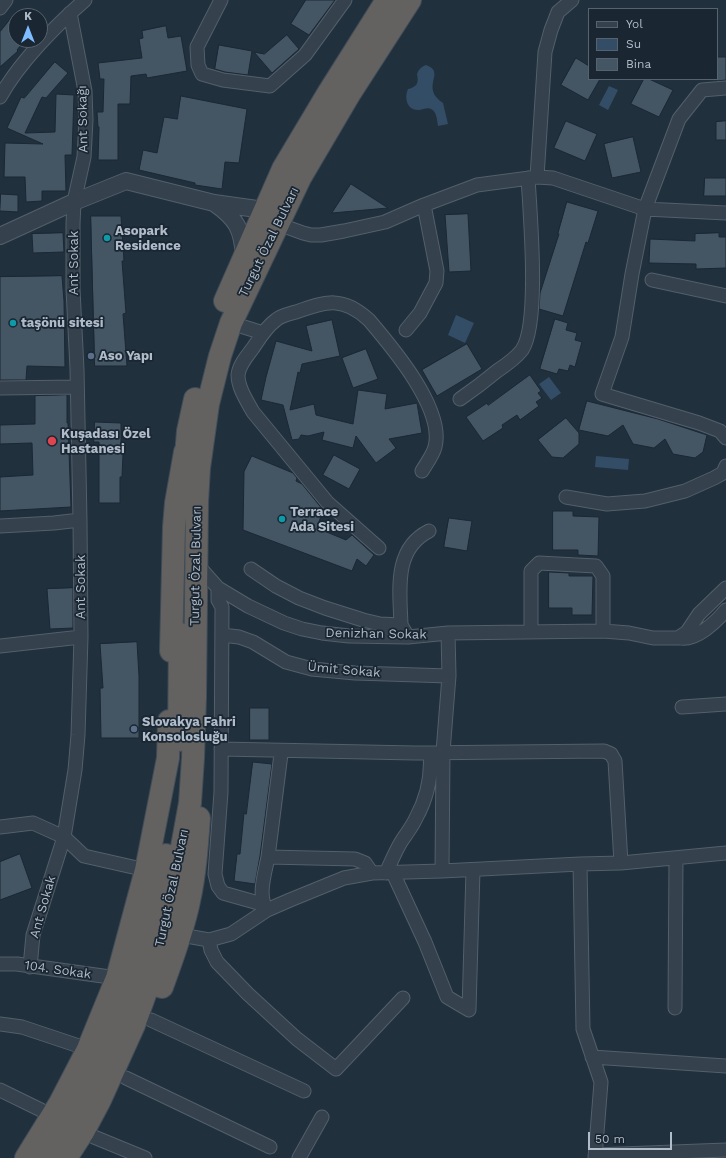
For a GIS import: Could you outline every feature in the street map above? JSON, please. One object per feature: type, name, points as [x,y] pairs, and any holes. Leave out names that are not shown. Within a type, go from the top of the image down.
[{"type":"highway","name":"Turgut Özal Bulvarı","points":[[66,1158],[83,1132],[100,1100],[134,1025],[150,980],[171,907],[190,803],[193,758],[197,502],[199,468],[208,404],[220,356],[271,217],[283,169],[329,92],[388,0]]},
{"type":"highway","name":"Turgut Özal Bulvarı","points":[[48,1158],[63,1135],[84,1095],[122,1009],[164,868],[176,795],[179,758],[182,499],[188,432],[208,349],[219,314],[244,256],[300,178],[346,100],[410,0]]},
{"type":"highway","points":[[26,1158],[60,1103],[88,1049],[117,978],[146,870],[168,758],[174,527],[176,503],[188,432]]},
{"type":"highway","points":[[81,1158],[126,1078],[151,1020],[181,935],[190,901],[197,851],[203,758],[202,570],[197,502]]},
{"type":"street","points":[[0,8],[6,0]]},
{"type":"street","points":[[0,97],[25,60],[84,0]]},
{"type":"street","points":[[221,0],[197,47],[198,64],[202,74],[224,80],[270,86],[306,55],[345,0]]},
{"type":"street","points":[[460,399],[514,359],[523,349],[528,339],[532,274],[532,177],[545,52],[558,12],[572,0]]},
{"type":"street","name":"Ant Sokağı","points":[[70,13],[85,91],[86,120],[84,157],[74,202]]},
{"type":"street","points":[[726,88],[702,90],[679,119],[645,209],[632,274],[622,336],[602,394],[720,430],[726,438]]},
{"type":"street","points":[[0,236],[74,202],[126,181],[271,217],[303,234],[321,235],[363,228],[385,222],[476,185],[532,177],[553,178],[645,209],[726,213]]},
{"type":"street","name":"Ant Sokak","points":[[30,967],[33,935],[64,837],[75,770],[78,735],[81,637],[77,386],[73,289],[74,202]]},
{"type":"street","points":[[214,203],[227,212],[237,224],[243,240],[244,256]]},
{"type":"street","points":[[406,330],[420,313],[438,278],[438,271],[424,205]]},
{"type":"street","points":[[652,280],[726,296]]},
{"type":"street","points":[[379,548],[326,502],[253,412],[239,385],[238,375],[240,367],[263,333],[276,319],[314,306],[333,302],[346,304],[363,314],[375,327],[410,373],[429,404],[436,440],[435,447],[422,471]]},
{"type":"street","points":[[231,323],[263,333]]},
{"type":"street","points":[[0,388],[77,386]]},
{"type":"street","points":[[566,497],[607,504],[645,501],[686,491],[723,473],[726,466]]},
{"type":"street","points":[[0,526],[80,520]]},
{"type":"street","points":[[408,637],[401,625],[400,581],[402,565],[408,551],[418,536],[429,530]]},
{"type":"street","points":[[531,632],[532,571],[539,563],[596,566],[603,576],[603,631]]},
{"type":"street","points":[[251,569],[276,586],[299,598],[325,608],[374,623],[401,625]]},
{"type":"street","name":"Denizhan Sokak","points":[[202,570],[218,588],[262,614],[302,629],[349,636],[408,637],[448,633],[603,631],[629,633],[653,638],[686,639],[697,634],[716,621],[726,610]]},
{"type":"street","points":[[202,607],[205,596],[209,591],[218,588],[218,600],[222,607],[221,792],[215,874],[218,886],[223,893],[265,907]]},
{"type":"street","points":[[678,638],[687,632],[699,614],[726,588]]},
{"type":"street","points":[[448,633],[449,676],[436,752],[431,765],[427,792],[416,820],[401,842],[389,873],[425,942],[447,997],[469,1010],[473,870]]},
{"type":"street","name":"Ümit Sokak","points":[[222,635],[239,637],[253,642],[286,662],[312,669],[355,673],[449,676]]},
{"type":"street","points":[[0,646],[81,637]]},
{"type":"street","points":[[682,707],[726,704]]},
{"type":"street","points":[[221,749],[436,752],[608,752],[615,761],[622,863]]},
{"type":"street","points":[[436,752],[442,871]]},
{"type":"street","points":[[265,907],[263,889],[281,754]]},
{"type":"street","points":[[0,827],[33,823],[64,837],[84,856],[146,870]]},
{"type":"street","points":[[181,935],[209,940],[231,934],[265,907],[344,878],[372,873],[622,863],[726,853]]},
{"type":"street","points":[[268,857],[355,859],[365,863],[372,873]]},
{"type":"street","points":[[675,1008],[676,858]]},
{"type":"street","points":[[580,864],[583,1029],[600,1082],[595,1156],[726,1150]]},
{"type":"street","points":[[209,940],[211,950],[217,962],[248,994],[297,1039],[336,1069],[403,998]]},
{"type":"street","name":"104. Sokak","points":[[0,964],[17,964],[117,978]]},
{"type":"street","points":[[151,1020],[304,1091]]},
{"type":"street","points":[[0,1024],[22,1027],[88,1049]]},
{"type":"street","points":[[592,1057],[726,1066]]},
{"type":"street","points":[[126,1078],[270,1147]]},
{"type":"street","points":[[0,1090],[41,1110]]},
{"type":"street","points":[[299,1158],[322,1117]]},
{"type":"street","points":[[94,1137],[138,1157]]},
{"type":"water","points":[[426,65],[432,68],[434,72],[433,91],[436,97],[443,103],[448,124],[438,126],[433,110],[428,108],[420,110],[414,109],[407,103],[406,96],[408,89],[417,84],[417,74],[420,68]]},
{"type":"water","points":[[609,86],[618,90],[608,110],[599,105]]},
{"type":"water","points":[[456,315],[474,323],[465,343],[448,335]]},
{"type":"water","points":[[549,377],[561,393],[551,400],[539,384]]},
{"type":"water","points":[[596,456],[629,459],[628,470],[595,467]]},
{"type":"building","points":[[306,0],[335,0],[309,35],[291,24]]},
{"type":"building","points":[[8,22],[8,48],[19,48],[18,51],[0,67],[0,32]]},
{"type":"building","points":[[166,26],[168,38],[181,36],[187,71],[147,78],[146,74],[131,76],[130,104],[118,104],[118,160],[98,160],[99,127],[97,112],[103,112],[104,79],[100,79],[98,63],[142,58],[139,39],[143,38],[142,31]]},
{"type":"building","points":[[287,35],[299,49],[272,73],[254,52],[264,54]]},
{"type":"building","points":[[219,45],[252,51],[248,75],[215,69]]},
{"type":"building","points":[[718,57],[726,57],[726,80],[717,81]]},
{"type":"building","points":[[576,58],[588,65],[588,80],[599,80],[588,100],[561,85]]},
{"type":"building","points":[[55,62],[68,73],[46,98],[42,97],[25,133],[55,132],[56,94],[74,95],[72,155],[65,155],[66,191],[42,191],[42,201],[26,202],[25,177],[4,177],[5,143],[43,144],[7,128],[21,97],[24,98]]},
{"type":"building","points":[[643,80],[651,80],[673,90],[659,117],[631,104]]},
{"type":"building","points":[[181,96],[247,109],[239,163],[225,162],[222,189],[195,185],[195,183],[139,170],[143,150],[157,153],[164,117],[177,119]]},
{"type":"building","points":[[566,121],[597,134],[585,161],[554,148]]},
{"type":"building","points":[[726,121],[726,140],[716,140],[716,122]]},
{"type":"building","points":[[633,137],[641,172],[612,178],[604,144]]},
{"type":"building","points":[[705,178],[726,178],[726,196],[704,196]]},
{"type":"building","points":[[351,184],[388,208],[332,213]]},
{"type":"building","points":[[1,194],[18,195],[18,212],[0,211]]},
{"type":"building","points":[[567,202],[598,211],[588,243],[586,242],[563,316],[539,309],[540,293],[559,234]]},
{"type":"building","points":[[468,214],[471,271],[449,272],[445,215]]},
{"type":"building","points":[[91,216],[121,216],[124,261],[122,261],[126,313],[123,314],[127,366],[95,366]]},
{"type":"building","points":[[63,233],[64,252],[33,253],[32,234]]},
{"type":"building","points":[[719,233],[719,237],[726,237],[726,268],[696,269],[696,264],[649,263],[650,239],[695,241],[695,234]]},
{"type":"building","name":"taşönü sitesi","points":[[62,276],[65,367],[27,366],[26,380],[0,380],[0,277]]},
{"type":"building","points":[[555,319],[568,323],[566,330],[577,333],[575,340],[582,342],[575,367],[570,365],[568,371],[559,369],[557,374],[540,369]]},
{"type":"building","points":[[332,320],[340,356],[302,364],[300,373],[298,372],[290,410],[314,404],[316,415],[353,424],[358,390],[387,394],[385,409],[417,403],[422,433],[389,439],[396,448],[376,463],[356,436],[353,448],[322,440],[324,432],[308,436],[301,435],[299,439],[292,440],[283,405],[261,400],[276,341],[312,351],[306,326]]},
{"type":"building","points":[[467,344],[482,369],[437,396],[422,370]]},
{"type":"building","points":[[366,349],[378,379],[353,388],[342,358]]},
{"type":"building","points":[[530,375],[541,391],[538,393],[542,398],[536,402],[539,406],[520,420],[517,415],[502,425],[503,428],[483,441],[466,417],[487,403],[488,405]]},
{"type":"building","points":[[67,395],[71,507],[0,511],[0,477],[33,475],[32,443],[0,444],[0,425],[35,424],[35,396]]},
{"type":"building","points":[[587,401],[658,419],[707,435],[703,452],[695,458],[673,454],[665,439],[654,448],[633,444],[623,425],[608,436],[579,430]]},
{"type":"building","points":[[566,418],[579,433],[579,444],[563,458],[552,457],[538,440]]},
{"type":"building","points":[[95,422],[121,423],[121,454],[123,454],[122,477],[120,477],[120,503],[99,503],[99,442],[94,442]]},
{"type":"building","points":[[334,455],[360,469],[349,489],[323,475]]},
{"type":"building","name":"Terrace Ada Sitesi","points":[[252,456],[293,473],[297,478],[296,481],[302,484],[323,510],[317,528],[346,540],[352,535],[374,555],[366,566],[357,559],[352,571],[243,530],[244,472]]},
{"type":"building","points":[[553,511],[573,511],[573,516],[599,517],[598,556],[578,555],[578,550],[553,550]]},
{"type":"building","points":[[449,518],[472,521],[467,551],[444,547]]},
{"type":"building","points":[[549,572],[569,573],[569,576],[593,576],[592,615],[572,615],[572,608],[549,608]]},
{"type":"building","points":[[73,588],[73,628],[50,629],[47,589]]},
{"type":"building","points":[[137,642],[139,676],[139,738],[101,738],[100,688],[103,688],[100,644]]},
{"type":"building","points":[[250,708],[269,708],[269,740],[250,740]]},
{"type":"building","points":[[253,762],[272,764],[255,884],[234,881],[237,854],[240,854],[244,813],[246,814]]},
{"type":"building","points":[[20,854],[32,888],[0,900],[0,862]]},
{"type":"place","name":"Asopark Residence","points":[[107,238]]},
{"type":"place","name":"taşönü sitesi","points":[[13,323]]},
{"type":"place","name":"Aso Yapı","points":[[91,356]]},
{"type":"place","name":"Kuşadası Özel Hastanesi","points":[[52,441]]},
{"type":"place","name":"Terrace Ada Sitesi","points":[[282,519]]},
{"type":"place","name":"Slovakya Fahri Konsolosluğu","points":[[134,729]]}]
